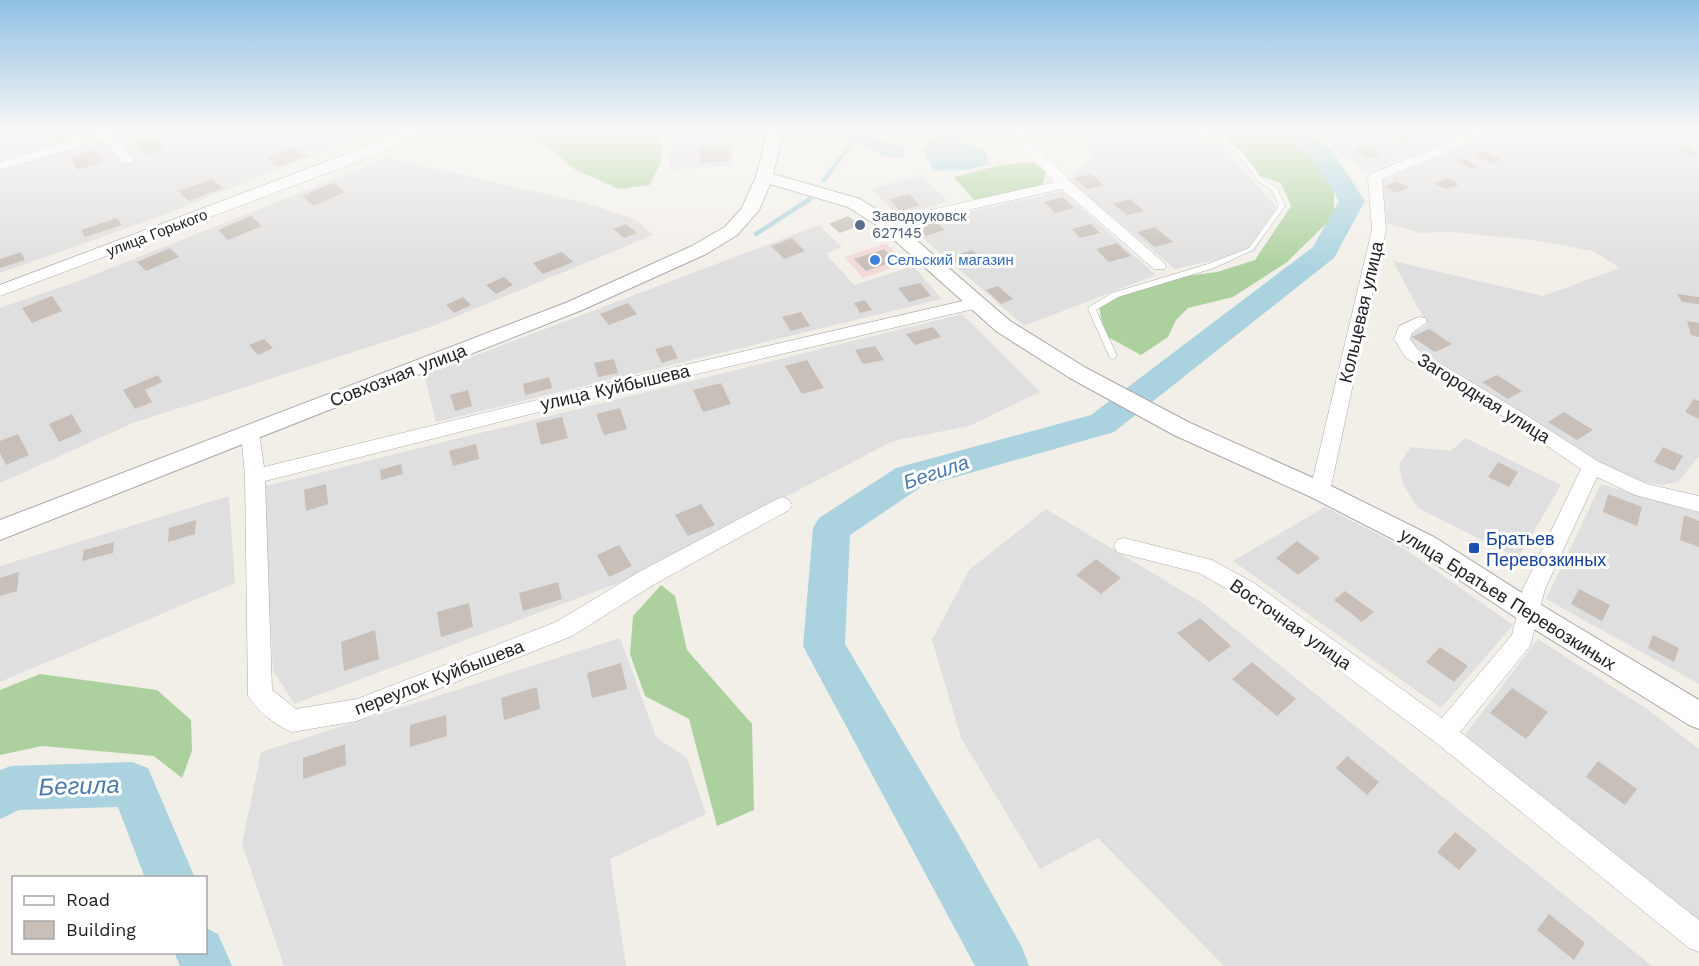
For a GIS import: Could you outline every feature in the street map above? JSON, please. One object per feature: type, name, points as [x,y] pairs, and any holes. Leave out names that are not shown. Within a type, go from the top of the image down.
[{"type":"street","name":"улица Горького","points":[[0,291],[302,178]]},
{"type":"street","name":"Совхозная улица","points":[[0,530],[575,306],[699,250],[731,231],[750,210],[764,178]]},
{"type":"street","points":[[768,178],[854,202],[887,224],[976,303]]},
{"type":"street","points":[[1059,178],[1159,266]]},
{"type":"street","name":"Кольцевая улица","points":[[1320,491],[1379,230],[1375,178]]},
{"type":"street","points":[[887,224],[1065,184]]},
{"type":"street","name":"улица Братьев Перевозкиных","points":[[976,303],[1003,326],[1092,381],[1182,429],[1320,491],[1425,544],[1528,611],[1699,716]]},
{"type":"street","name":"улица Куйбышева","points":[[255,476],[594,392],[976,303]]},
{"type":"street","name":"Загородная улица","points":[[1419,322],[1405,330],[1402,339],[1412,354],[1512,414],[1592,467],[1642,490],[1697,500]]},
{"type":"street","name":"переулок Куйбышева","points":[[250,433],[255,476],[260,695],[292,721],[357,710],[564,629],[645,579],[782,505]]},
{"type":"street","points":[[1444,734],[1522,639],[1534,589],[1592,467]]},
{"type":"street","name":"Восточная улица","points":[[1124,546],[1205,566],[1246,589],[1444,734],[1699,938]]},
{"type":"lane","points":[[1113,356],[1092,309],[1115,294],[1211,266],[1251,249],[1282,206],[1275,189],[1259,178]]},
{"type":"shaded area","points":[[0,178],[256,178],[161,216],[0,273]]},
{"type":"shaded area","points":[[337,178],[476,178],[582,202],[635,219],[653,235],[431,327],[133,423],[0,483],[0,308],[73,283]]},
{"type":"shaded area","points":[[910,178],[924,178],[948,202],[897,216],[872,189]]},
{"type":"shaded area","points":[[1072,178],[1251,178],[1281,212],[1254,251],[1175,269],[1069,181]]},
{"type":"shaded area","points":[[1387,178],[1699,178],[1699,456],[1678,482],[1663,485],[1632,480],[1411,344],[1407,336],[1427,325],[1393,261],[1543,296],[1620,268],[1593,251],[1534,240],[1448,232],[1421,233],[1386,223],[1382,180]]},
{"type":"shaded area","points":[[1062,191],[1156,275],[1024,326],[908,225]]},
{"type":"shaded area","points":[[819,225],[842,247],[826,254],[854,285],[913,266],[942,299],[436,422],[424,375]]},
{"type":"shaded area","points":[[886,243],[907,263],[863,278],[844,257]]},
{"type":"shaded area","points":[[962,314],[1040,392],[969,426],[893,441],[624,581],[294,704],[273,670],[262,487]]},
{"type":"shaded area","points":[[1465,438],[1561,485],[1518,558],[1418,508],[1403,485],[1399,464],[1411,447],[1451,451]]},
{"type":"shaded area","points":[[1601,484],[1699,513],[1699,684],[1546,599]]},
{"type":"shaded area","points":[[229,496],[235,583],[0,682],[0,566]]},
{"type":"shaded area","points":[[1325,507],[1402,547],[1513,625],[1441,708],[1233,561]]},
{"type":"shaded area","points":[[1046,509],[1204,604],[1652,966],[1224,966],[1098,838],[1040,869],[961,738],[932,640],[969,570]]},
{"type":"shaded area","points":[[620,638],[656,737],[687,758],[706,814],[610,859],[626,966],[284,966],[242,844],[261,752]]},
{"type":"shaded area","points":[[1538,639],[1647,709],[1699,749],[1699,922],[1465,735]]},
{"type":"green space","points":[[594,178],[653,178],[650,185],[619,189]]},
{"type":"green space","points":[[955,178],[1044,178],[1042,187],[974,200]]},
{"type":"green space","points":[[1267,178],[1326,178],[1334,193],[1334,216],[1287,262],[1233,297],[1188,308],[1176,320],[1168,337],[1141,355],[1104,335],[1099,306],[1156,280],[1217,272],[1255,260],[1291,206],[1281,183]]},
{"type":"green space","points":[[661,585],[675,596],[687,650],[752,724],[754,810],[717,826],[689,719],[645,696],[630,654],[633,616]]},
{"type":"green space","points":[[40,674],[157,690],[191,720],[192,751],[182,778],[154,756],[42,746],[0,755],[0,690]]},
{"type":"building","points":[[1075,178],[1096,178],[1104,185],[1088,189]]},
{"type":"building","points":[[1448,178],[1459,185],[1445,189],[1434,183]]},
{"type":"building","points":[[212,179],[223,188],[189,201],[178,191]]},
{"type":"building","points":[[1396,181],[1409,187],[1397,193],[1385,187]]},
{"type":"building","points":[[333,183],[345,192],[314,206],[302,196]]},
{"type":"building","points":[[909,194],[920,205],[900,211],[889,199]]},
{"type":"building","points":[[1063,197],[1074,208],[1055,213],[1044,202]]},
{"type":"building","points":[[1130,199],[1144,211],[1127,215],[1113,204]]},
{"type":"building","points":[[251,216],[262,226],[228,240],[218,230]]},
{"type":"building","points":[[848,216],[860,225],[840,233],[829,224]]},
{"type":"building","points":[[117,218],[122,225],[85,237],[81,230]]},
{"type":"building","points":[[935,221],[945,230],[926,236],[917,227]]},
{"type":"building","points":[[626,224],[637,233],[624,238],[613,229]]},
{"type":"building","points":[[1091,224],[1100,233],[1080,238],[1072,229]]},
{"type":"building","points":[[1155,227],[1173,242],[1155,247],[1137,232]]},
{"type":"building","points":[[792,238],[805,251],[784,259],[771,246]]},
{"type":"building","points":[[1117,243],[1131,256],[1109,262],[1096,249]]},
{"type":"building","points":[[170,248],[179,257],[146,271],[137,262]]},
{"type":"building","name":"Сельский магазин","points":[[884,249],[896,261],[866,271],[854,259]]},
{"type":"building","points":[[972,250],[982,259],[959,266],[950,257]]},
{"type":"building","points":[[21,252],[25,260],[0,268],[0,259]]},
{"type":"building","points":[[562,252],[573,262],[543,274],[533,263]]},
{"type":"building","points":[[504,277],[513,285],[496,294],[486,285]]},
{"type":"building","points":[[920,283],[931,296],[909,302],[898,288]]},
{"type":"building","points":[[998,286],[1013,299],[1001,304],[986,290]]},
{"type":"building","points":[[1677,294],[1699,297],[1699,304],[1682,302]]},
{"type":"building","points":[[52,296],[62,311],[32,323],[22,308]]},
{"type":"building","points":[[463,297],[471,305],[454,313],[446,305]]},
{"type":"building","points":[[865,300],[872,310],[860,313],[854,303]]},
{"type":"building","points":[[628,303],[637,314],[609,325],[600,314]]},
{"type":"building","points":[[801,312],[810,326],[791,331],[782,317]]},
{"type":"building","points":[[1687,321],[1699,323],[1699,337],[1691,335]]},
{"type":"building","points":[[933,327],[941,337],[915,345],[906,334]]},
{"type":"building","points":[[1429,329],[1452,344],[1435,352],[1412,337]]},
{"type":"building","points":[[264,339],[273,348],[258,355],[249,345]]},
{"type":"building","points":[[671,345],[678,358],[662,363],[655,349]]},
{"type":"building","points":[[875,346],[884,360],[863,364],[855,350]]},
{"type":"building","points":[[614,359],[618,373],[598,377],[594,363]]},
{"type":"building","points":[[807,360],[824,388],[802,394],[785,366]]},
{"type":"building","points":[[158,375],[162,382],[145,390],[152,402],[135,409],[123,390]]},
{"type":"building","points":[[1497,375],[1522,391],[1508,399],[1482,382]]},
{"type":"building","points":[[549,377],[552,388],[525,395],[523,384]]},
{"type":"building","points":[[721,383],[731,404],[703,412],[693,390]]},
{"type":"building","points":[[468,390],[472,406],[455,411],[450,395]]},
{"type":"building","points":[[1694,399],[1699,401],[1699,419],[1685,412]]},
{"type":"building","points":[[620,408],[627,429],[604,435],[596,414]]},
{"type":"building","points":[[1564,412],[1593,430],[1577,440],[1548,422]]},
{"type":"building","points":[[72,414],[82,432],[59,442],[49,424]]},
{"type":"building","points":[[562,417],[568,438],[541,445],[536,423]]},
{"type":"building","points":[[18,434],[29,455],[6,465],[0,453],[0,441]]},
{"type":"building","points":[[476,444],[479,459],[453,466],[449,451]]},
{"type":"building","points":[[1663,447],[1683,456],[1674,471],[1654,462]]},
{"type":"building","points":[[1498,462],[1518,472],[1509,487],[1488,477]]},
{"type":"building","points":[[401,464],[403,474],[381,480],[380,470]]},
{"type":"building","points":[[326,484],[328,504],[306,511],[304,490]]},
{"type":"building","points":[[1608,494],[1642,507],[1637,526],[1603,512]]},
{"type":"building","points":[[701,504],[715,525],[688,536],[675,515]]},
{"type":"building","points":[[1684,515],[1699,521],[1699,547],[1680,540]]},
{"type":"building","points":[[196,520],[195,534],[168,542],[169,528]]},
{"type":"building","points":[[1297,541],[1320,558],[1298,575],[1276,558]]},
{"type":"building","points":[[114,542],[113,553],[82,561],[84,550]]},
{"type":"building","points":[[619,545],[632,566],[609,577],[597,555]]},
{"type":"building","points":[[1096,559],[1121,578],[1101,594],[1076,575]]},
{"type":"building","points":[[19,572],[17,591],[0,596],[0,578]]},
{"type":"building","points":[[558,582],[562,599],[523,611],[519,593]]},
{"type":"building","points":[[1579,589],[1610,605],[1602,621],[1571,604]]},
{"type":"building","points":[[1345,591],[1374,612],[1362,622],[1334,600]]},
{"type":"building","points":[[469,603],[473,627],[441,637],[437,612]]},
{"type":"building","points":[[1200,618],[1231,646],[1209,662],[1177,633]]},
{"type":"building","points":[[375,630],[379,659],[344,671],[341,642]]},
{"type":"building","points":[[1653,635],[1679,648],[1674,662],[1648,648]]},
{"type":"building","points":[[1440,647],[1468,666],[1454,682],[1426,662]]},
{"type":"building","points":[[1252,662],[1296,699],[1277,716],[1232,679]]},
{"type":"building","points":[[621,663],[627,689],[592,698],[587,673]]},
{"type":"building","points":[[537,687],[540,709],[504,720],[501,698]]},
{"type":"building","points":[[1512,688],[1548,712],[1526,739],[1490,713]]},
{"type":"building","points":[[446,715],[447,736],[410,747],[410,725]]},
{"type":"building","points":[[345,744],[346,765],[303,779],[303,758]]},
{"type":"building","points":[[1347,756],[1379,782],[1367,795],[1336,768]]},
{"type":"building","points":[[1598,761],[1637,789],[1625,805],[1586,777]]},
{"type":"building","points":[[1455,832],[1477,850],[1459,870],[1437,852]]},
{"type":"building","points":[[1549,914],[1585,943],[1574,960],[1537,930]]},
{"type":"waterway","name":"Бегила","points":[[1003,966],[943,854],[824,646],[832,528],[909,477],[1102,424],[1324,252],[1352,201],[1337,178]]},
{"type":"waterway","points":[[756,234],[810,199]]},
{"type":"waterway","name":"Бегила","points":[[0,796],[11,788],[132,784],[169,876]]},
{"type":"waterway","name":"Бегила","points":[[201,954],[206,966]]},
{"type":"place","name":"Заводоуковск 627145","points":[[860,225]]},
{"type":"place","name":"Сельский магазин","points":[[875,260]]},
{"type":"place","name":"Братьев Перевозкиных","points":[[1474,548]]}]
